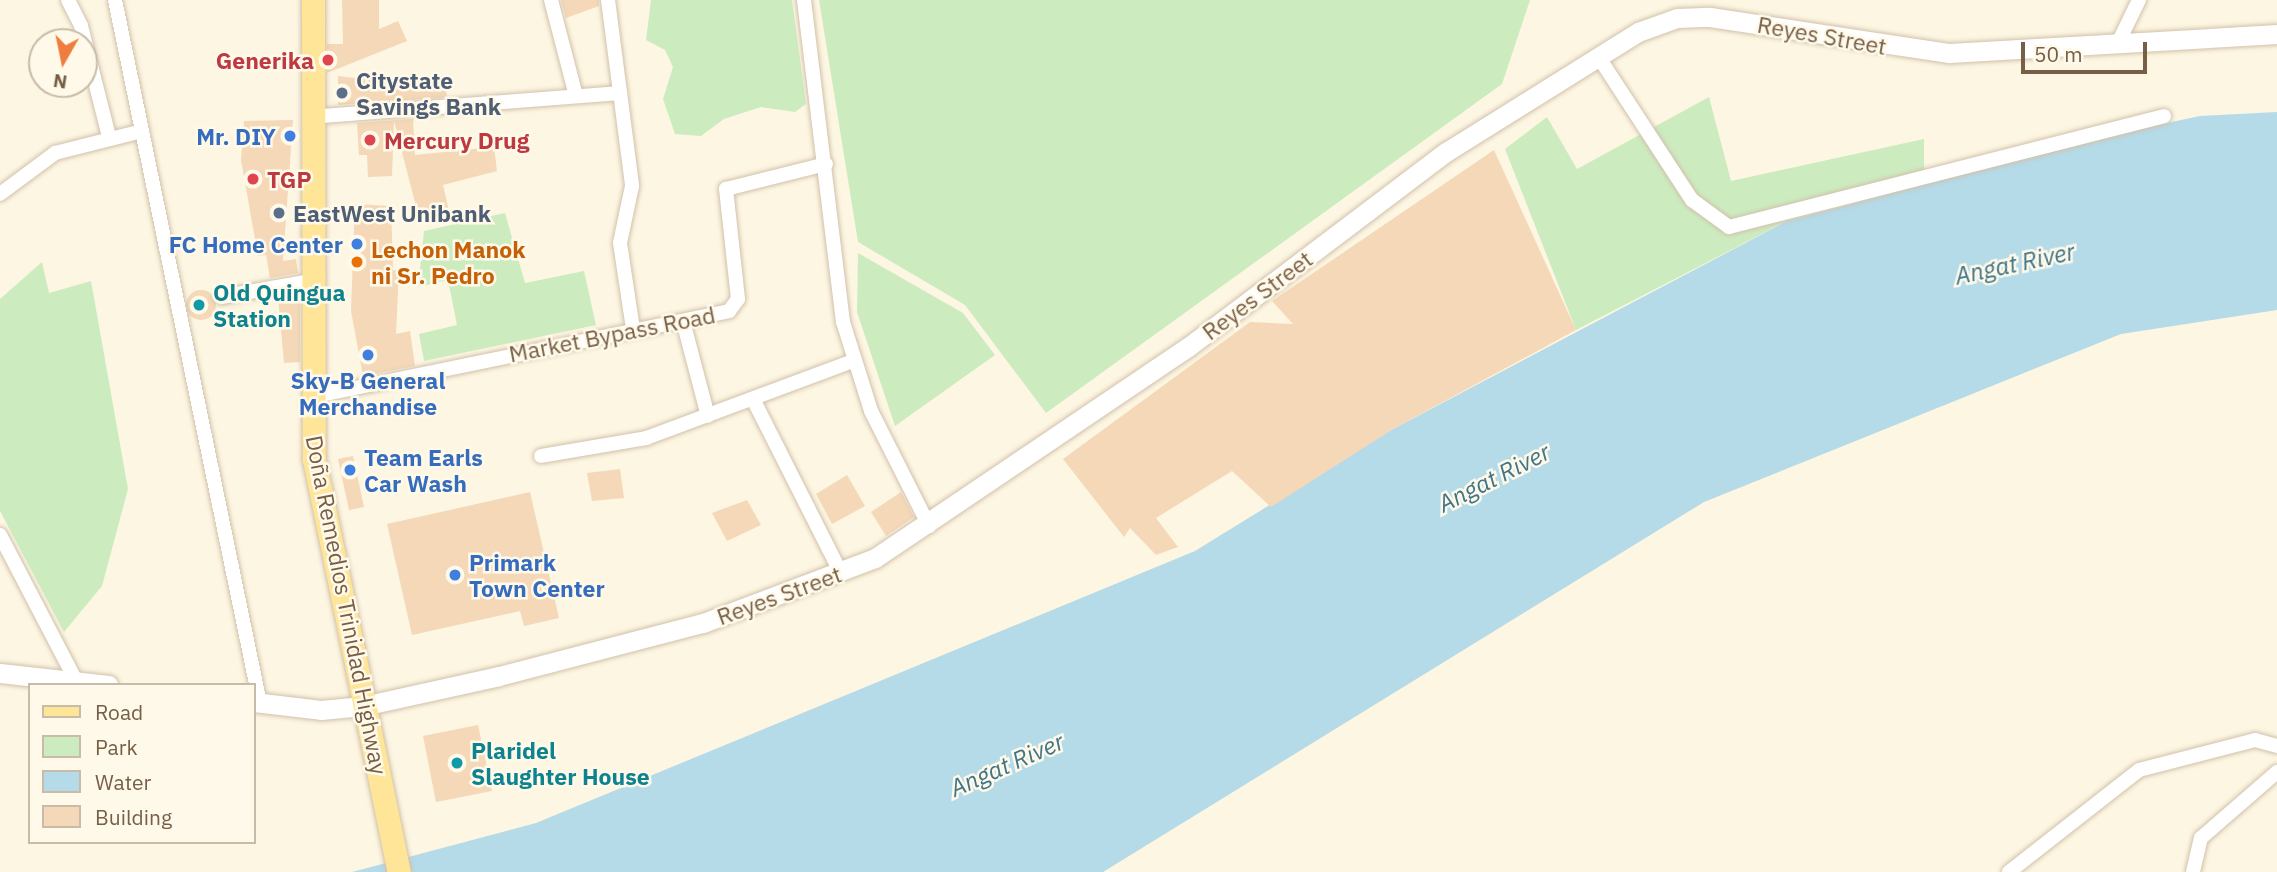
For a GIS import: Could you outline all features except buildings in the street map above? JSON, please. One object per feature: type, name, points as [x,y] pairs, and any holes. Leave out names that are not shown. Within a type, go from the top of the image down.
[{"type":"main road","name":"Doña Remedios Trinidad Highway","points":[[313,0],[310,281],[314,459],[399,872]]},
{"type":"street","points":[[68,0],[81,26],[109,137]]},
{"type":"street","points":[[114,0],[253,683]]},
{"type":"street","points":[[551,0],[576,96]]},
{"type":"street","points":[[608,0],[632,186],[620,243],[632,328]]},
{"type":"street","points":[[803,0],[826,164],[834,268],[853,361],[892,460],[929,526]]},
{"type":"street","points":[[2119,41],[2139,0]]},
{"type":"street","name":"Reyes Street","points":[[257,702],[321,710],[363,706],[702,623],[842,573],[929,526],[1188,346],[1446,152],[1598,56],[1677,18],[1710,17],[1911,51],[2277,34]]},
{"type":"street","points":[[1598,56],[1692,200],[1729,226],[2164,116]]},
{"type":"street","points":[[310,117],[620,93]]},
{"type":"street","points":[[0,194],[54,153],[109,137],[142,131]]},
{"type":"street","name":"Market Bypass Road","points":[[311,397],[632,328],[683,321],[737,306],[726,189],[826,164]]},
{"type":"street","points":[[222,297],[310,281]]},
{"type":"street","points":[[683,321],[708,416]]},
{"type":"street","points":[[541,456],[646,438],[754,401],[853,361]]},
{"type":"street","points":[[754,401],[842,573]]},
{"type":"street","points":[[0,534],[76,681]]},
{"type":"street","points":[[0,674],[92,683]]},
{"type":"street","points":[[2009,872],[2139,770],[2255,740],[2277,746]]},
{"type":"street","points":[[2193,872],[2201,838],[2277,772]]},
{"type":"green space","points":[[651,0],[792,0],[806,104],[795,112],[761,107],[724,119],[701,136],[675,134],[663,99],[673,67],[665,50],[646,40]]},
{"type":"green space","points":[[819,0],[1530,0],[1502,84],[1046,413],[965,305],[858,242]]},
{"type":"green space","points":[[1709,97],[1731,181],[1924,139],[1924,181],[1787,221],[1576,330],[1505,149],[1547,117],[1577,169]]},
{"type":"green space","points":[[505,213],[525,283],[584,271],[596,325],[424,361],[419,334],[457,325],[448,280],[418,287],[424,231]]},
{"type":"green space","points":[[858,253],[963,313],[995,355],[895,426],[857,312]]},
{"type":"green space","points":[[42,262],[49,293],[91,281],[128,489],[102,586],[64,632],[0,511],[0,299]]},
{"type":"water","name":"Angat River","points":[[2277,112],[2277,310],[2121,334],[1704,502],[1103,872],[352,872],[536,823],[1195,551],[1393,429],[1787,221],[2101,137],[2200,116]]},
{"type":"place","name":"Generika","points":[[328,60]]},
{"type":"place","name":"Citystate Savings Bank","points":[[342,93]]},
{"type":"place","name":"Mr. DIY","points":[[290,136]]},
{"type":"place","name":"Mercury Drug","points":[[370,140]]},
{"type":"place","name":"TGP","points":[[253,179]]},
{"type":"place","name":"EastWest Unibank","points":[[279,213]]},
{"type":"place","name":"FC Home Center","points":[[357,244]]},
{"type":"place","name":"Lechon Manok ni Sr. Pedro","points":[[357,262]]},
{"type":"place","name":"Old Quingua Station","points":[[199,305]]},
{"type":"place","name":"Sky-B General Merchandise","points":[[368,355]]},
{"type":"place","name":"Team Earls Car Wash","points":[[350,470]]},
{"type":"place","name":"Primark Town Center","points":[[455,575]]},
{"type":"place","name":"Plaridel Slaughter House","points":[[457,763]]}]
